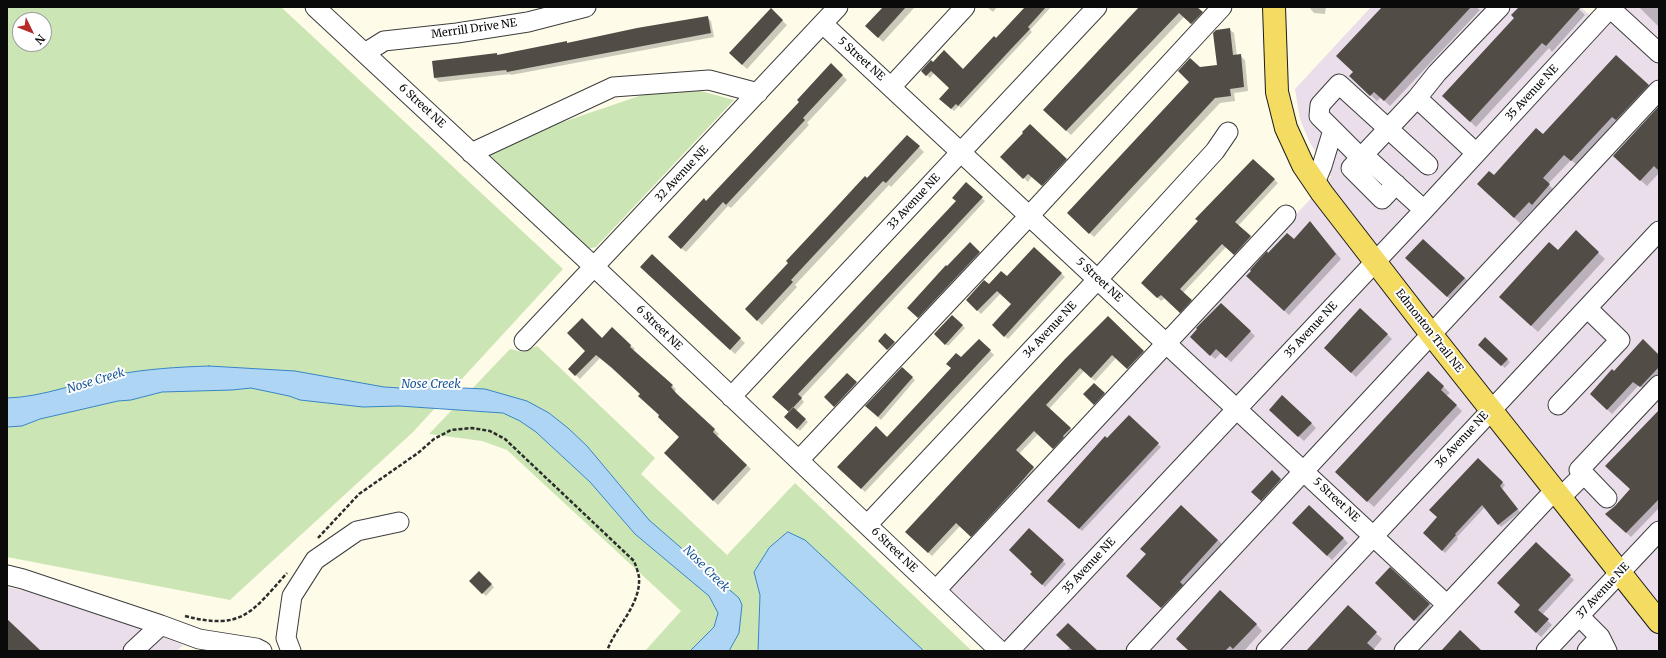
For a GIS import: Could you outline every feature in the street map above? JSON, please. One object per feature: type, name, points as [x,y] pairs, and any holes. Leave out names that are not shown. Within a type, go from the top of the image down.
[{"type":"main road","name":"Edmonton Trail NE","points":[[1274,7],[1277,92],[1292,145],[1303,166],[1431,334],[1659,622]]},
{"type":"street","name":"6 Street NE","points":[[315,7],[595,267],[731,397],[868,524],[1000,651]]},
{"type":"street","name":"Merrill Drive NE","points":[[365,53],[384,41],[457,33],[528,22],[586,7]]},
{"type":"street","name":"32 Avenue NE","points":[[524,341],[838,7]]},
{"type":"street","points":[[891,86],[965,7]]},
{"type":"street","name":"33 Avenue NE","points":[[731,397],[1097,7]]},
{"type":"street","points":[[799,460],[1030,215],[1222,7]]},
{"type":"street","points":[[1424,210],[1396,184],[1382,199],[1351,168],[1417,98],[1437,73],[1500,7]]},
{"type":"street","points":[[1611,8],[1659,54]]},
{"type":"street","name":"35 Avenue NE","points":[[1009,651],[1424,210],[1611,8]]},
{"type":"street","name":"5 Street NE","points":[[823,24],[1030,215],[1236,409],[1374,535],[1447,605]]},
{"type":"street","points":[[472,153],[613,87],[708,80],[758,93]]},
{"type":"street","points":[[1360,158],[1319,116],[1320,105],[1339,84],[1428,165]]},
{"type":"street","points":[[1136,651],[1659,90]]},
{"type":"street","points":[[1417,98],[1476,153]]},
{"type":"street","points":[[1315,183],[1333,130]]},
{"type":"street","name":"34 Avenue NE","points":[[868,524],[1098,279],[1215,151],[1228,132]]},
{"type":"street","points":[[936,590],[1286,215]]},
{"type":"street","name":"36 Avenue NE","points":[[1266,651],[1659,231]]},
{"type":"street","points":[[1558,405],[1620,340],[1586,308]]},
{"type":"street","points":[[1607,498],[1579,470],[1659,385]]},
{"type":"street","points":[[1404,651],[1447,605],[1557,495],[1584,474]]},
{"type":"street","points":[[291,651],[286,638],[292,596],[315,560],[357,531],[399,522]]},
{"type":"street","name":"37 Avenue NE","points":[[1546,651],[1659,531]]},
{"type":"street","points":[[7,575],[23,579],[199,639],[256,648],[262,651]]},
{"type":"street","points":[[1579,616],[1603,644],[1587,651]]},
{"type":"street","points":[[133,651],[161,625]]},
{"type":"shaded area","points":[[1371,7],[1581,7],[1603,28],[1623,7],[1659,7],[1659,651],[1014,651],[946,590],[1331,177],[1309,141],[1300,119],[1295,89]]},
{"type":"shaded area","points":[[7,587],[84,603],[183,645],[177,651],[7,651]]},
{"type":"green space","points":[[7,7],[281,7],[563,269],[413,432],[230,600],[7,557]]},
{"type":"green space","points":[[697,90],[734,100],[596,247],[587,249],[489,154],[554,125],[645,94]]},
{"type":"green space","points":[[537,346],[655,458],[641,474],[727,555],[795,483],[972,651],[645,651],[681,611],[507,450],[482,441],[429,434],[510,349],[523,352]]},
{"type":"water","name":"Nose Creek","points":[[209,366],[295,371],[384,387],[401,388],[418,386],[485,389],[527,401],[549,413],[568,428],[587,446],[649,520],[739,598],[742,605],[739,633],[729,651],[690,651],[714,627],[718,613],[709,596],[635,534],[590,482],[536,432],[520,421],[503,413],[399,406],[363,407],[300,400],[289,396],[251,388],[162,392],[40,419],[22,426],[7,427],[7,398],[34,395],[126,373]]},
{"type":"water","points":[[788,532],[805,540],[924,651],[758,651],[760,595],[754,572],[769,548]]},
{"type":"building","points":[[883,7],[906,7],[878,38],[865,26]]},
{"type":"building","points":[[1025,7],[1046,7],[1028,27],[1030,29],[958,106],[956,104],[951,109],[939,99],[949,88],[931,71],[926,76],[921,71],[931,60],[933,62],[944,50],[963,69],[994,36],[996,38]]},
{"type":"building","points":[[1139,7],[1197,7],[1203,12],[1191,24],[1179,13],[1066,131],[1043,110]]},
{"type":"building","points":[[1382,7],[1471,7],[1384,101],[1374,92],[1370,96],[1349,76],[1353,72],[1336,56]]},
{"type":"building","points":[[1519,7],[1581,7],[1546,46],[1542,43],[1470,122],[1442,96],[1514,18],[1511,15]]},
{"type":"building","points":[[771,8],[783,20],[742,65],[729,53]]},
{"type":"building","points":[[708,16],[711,33],[507,72],[506,70],[434,78],[432,61],[497,53],[497,55]]},
{"type":"building","points":[[1230,28],[1233,55],[1241,54],[1244,87],[1230,89],[1231,96],[1215,98],[1089,234],[1067,213],[1189,82],[1178,71],[1190,58],[1200,67],[1217,65],[1213,33],[1216,30]]},
{"type":"building","points":[[1616,55],[1649,85],[1616,120],[1612,117],[1571,161],[1564,155],[1543,178],[1550,184],[1532,205],[1529,202],[1514,218],[1477,184],[1489,171],[1494,175],[1536,128],[1543,134]]},
{"type":"building","points":[[831,63],[843,75],[803,118],[805,120],[769,159],[726,205],[723,202],[681,249],[668,237],[704,198],[706,201],[799,102],[797,100]]},
{"type":"building","points":[[1659,106],[1659,171],[1654,166],[1640,181],[1613,156]]},
{"type":"building","points":[[1030,124],[1067,159],[1042,186],[1028,174],[1023,179],[1000,157]]},
{"type":"building","points":[[907,135],[920,146],[886,183],[883,181],[791,280],[793,282],[757,321],[745,309],[788,263],[786,261],[865,176],[867,178]]},
{"type":"building","points":[[1253,159],[1275,179],[1235,222],[1251,236],[1234,255],[1222,244],[1180,289],[1192,300],[1180,313],[1161,295],[1157,298],[1141,283],[1198,221],[1195,219]]},
{"type":"building","points":[[966,182],[983,197],[798,394],[802,398],[789,412],[772,397],[956,201],[952,198]]},
{"type":"building","points":[[1310,221],[1336,254],[1284,311],[1246,276],[1267,251],[1268,253],[1287,233],[1294,239]]},
{"type":"building","points":[[1576,230],[1599,252],[1531,326],[1499,297],[1549,242],[1558,250]]},
{"type":"building","points":[[1423,239],[1465,278],[1447,297],[1405,258]]},
{"type":"building","points":[[970,242],[980,252],[918,318],[907,308],[946,265],[947,266]]},
{"type":"building","points":[[1034,247],[1062,273],[1004,337],[992,325],[1011,304],[997,291],[977,311],[966,300],[984,280],[989,284],[1001,271],[1007,276]]},
{"type":"building","points":[[652,254],[741,338],[730,350],[640,267]]},
{"type":"building","points":[[1221,303],[1251,331],[1226,358],[1216,349],[1210,356],[1190,337],[1197,329],[1196,328]]},
{"type":"building","points":[[1360,308],[1388,334],[1351,373],[1324,348]]},
{"type":"building","points":[[952,315],[963,325],[945,345],[934,334]]},
{"type":"building","points":[[1108,316],[1144,351],[1127,369],[1112,355],[1091,378],[1080,368],[1046,405],[1071,428],[1063,436],[1064,437],[1053,449],[1034,431],[1016,450],[1034,467],[1015,489],[971,537],[956,523],[928,553],[905,532],[1065,359]]},
{"type":"building","points":[[582,318],[602,338],[612,327],[631,345],[630,347],[673,385],[671,387],[676,393],[715,429],[713,432],[747,465],[713,501],[664,453],[679,437],[658,417],[659,415],[638,396],[640,394],[611,367],[596,355],[575,376],[568,369],[585,351],[567,333]]},
{"type":"building","points":[[885,333],[895,342],[887,350],[878,341]]},
{"type":"building","points":[[1485,337],[1508,359],[1501,366],[1478,345]]},
{"type":"building","points":[[979,339],[991,350],[861,489],[837,467],[876,426],[887,437],[951,368],[946,364],[956,353],[961,357]]},
{"type":"building","points":[[1643,339],[1659,355],[1659,367],[1640,387],[1633,382],[1607,410],[1590,394],[1612,369],[1614,371]]},
{"type":"building","points":[[902,367],[913,377],[878,417],[865,406]]},
{"type":"building","points":[[1428,371],[1444,386],[1441,390],[1457,405],[1367,502],[1335,472]]},
{"type":"building","points":[[847,373],[857,382],[834,407],[824,397]]},
{"type":"building","points":[[1094,383],[1105,393],[1094,405],[1083,394]]},
{"type":"building","points":[[1282,395],[1312,423],[1298,437],[1269,410]]},
{"type":"building","points":[[793,407],[806,419],[797,429],[784,417]]},
{"type":"building","points":[[1659,410],[1659,499],[1626,533],[1605,514],[1615,506],[1630,489],[1605,466]]},
{"type":"building","points":[[1129,415],[1159,443],[1079,529],[1047,501],[1105,436],[1107,438]]},
{"type":"building","points":[[1478,458],[1503,482],[1500,486],[1518,509],[1498,525],[1482,505],[1455,534],[1456,535],[1442,551],[1423,533],[1437,517],[1429,510]]},
{"type":"building","points":[[1272,470],[1281,479],[1261,501],[1251,492]]},
{"type":"building","points":[[1181,505],[1218,540],[1180,582],[1183,585],[1161,608],[1126,576],[1146,554],[1140,549]]},
{"type":"building","points":[[1309,505],[1344,538],[1327,556],[1292,523]]},
{"type":"building","points":[[1029,528],[1064,560],[1042,585],[1030,574],[1032,572],[1009,550]]},
{"type":"building","points":[[1536,542],[1571,575],[1538,610],[1549,619],[1536,633],[1514,612],[1520,605],[1497,583]]},
{"type":"building","points":[[1390,567],[1430,604],[1414,621],[1375,583]]},
{"type":"building","points":[[479,571],[492,584],[482,594],[469,581]]},
{"type":"building","points":[[1220,590],[1257,624],[1233,649],[1230,646],[1225,651],[1189,651],[1176,639]]},
{"type":"building","points":[[1348,605],[1377,632],[1367,643],[1376,651],[1306,651]]},
{"type":"building","points":[[7,619],[41,651],[7,651]]},
{"type":"building","points":[[1068,623],[1098,651],[1073,651],[1056,635]]},
{"type":"building","points":[[1460,630],[1482,651],[1441,651]]}]
